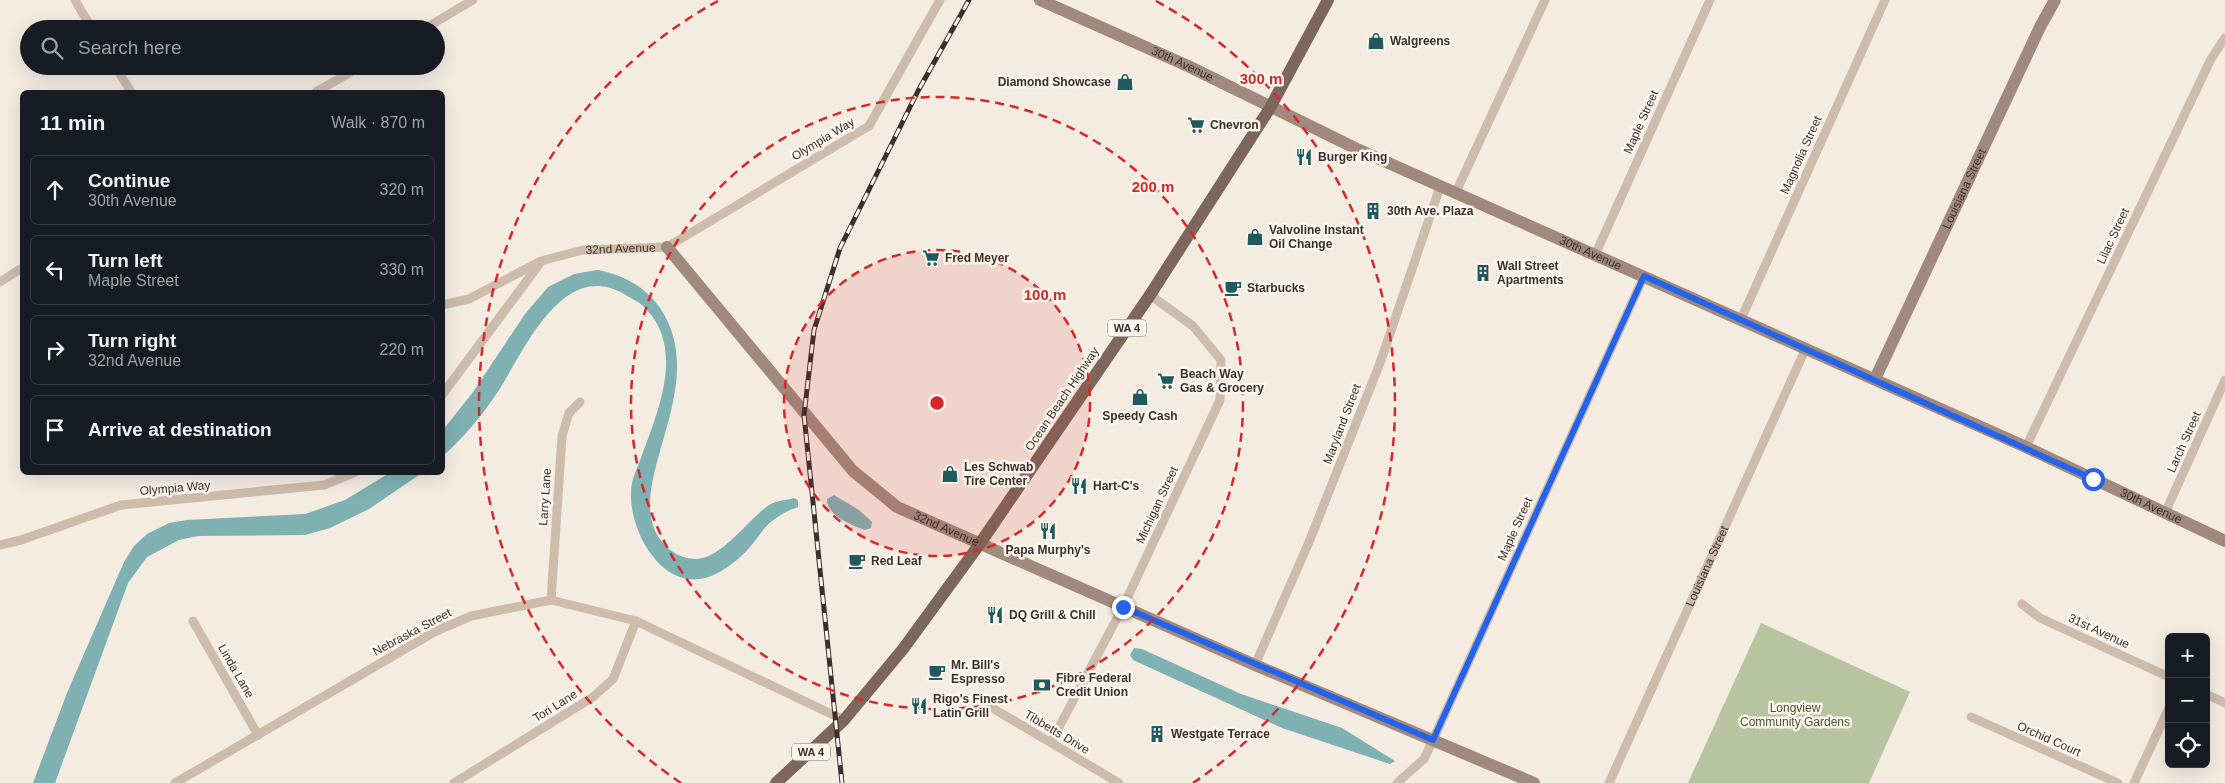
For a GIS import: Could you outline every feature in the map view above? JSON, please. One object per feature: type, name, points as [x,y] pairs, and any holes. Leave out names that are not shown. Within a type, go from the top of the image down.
[{"type":"main road","name":"Ocean Beach Highway","points":[[776,783],[844,720],[903,649],[979,545],[1150,294],[1270,108],[1328,0]]},
{"type":"street","points":[[75,0],[87,20]]},
{"type":"street","points":[[439,20],[473,0]]},
{"type":"street","name":"Olympia Way","points":[[667,247],[869,126],[940,0]]},
{"type":"street","name":"30th Avenue","points":[[1040,0],[1188,66],[1270,108],[1455,194],[1644,276],[1805,350],[2026,447],[2225,541]]},
{"type":"street","points":[[1455,194],[1544,0]]},
{"type":"street","name":"Maple Street","points":[[1595,255],[1710,0]]},
{"type":"street","name":"Magnolia Street","points":[[1741,320],[1885,0]]},
{"type":"street","name":"Louisiana Street","points":[[1874,380],[2040,27],[2055,0]]},
{"type":"street","name":"Lilac Street","points":[[2026,447],[2211,60],[2225,38]]},
{"type":"street","points":[[121,75],[130,90]]},
{"type":"street","points":[[319,90],[345,75]]},
{"type":"street","name":"Maryland Street","points":[[1255,665],[1309,542],[1380,363],[1440,187]]},
{"type":"street","name":"32nd Avenue","points":[[445,304],[469,299],[541,261],[583,250],[667,247],[853,471],[897,507],[979,545],[1255,665],[1534,783]]},
{"type":"street","points":[[445,391],[541,261]]},
{"type":"street","points":[[0,282],[20,269]]},
{"type":"street","name":"Maple Street","points":[[1397,783],[1424,759],[1644,276]]},
{"type":"street","name":"Michigan Street","points":[[1051,742],[1123,607],[1220,400],[1221,360],[1193,326],[1150,294]]},
{"type":"street","name":"Louisiana Street","points":[[1609,783],[1805,350]]},
{"type":"street","name":"Larch Street","points":[[2165,513],[2225,380]]},
{"type":"street","name":"Larry Lane","points":[[551,600],[562,436],[568,413],[580,402]]},
{"type":"street","name":"Olympia Way","points":[[0,545],[21,540],[121,504],[324,485],[349,475]]},
{"type":"street","name":"Nebraska Street","points":[[175,783],[434,632],[471,616],[551,600],[636,621],[844,720]]},
{"type":"street","name":"31st Avenue","points":[[2022,604],[2040,618],[2165,675]]},
{"type":"street","name":"Linda Lane","points":[[193,621],[258,735]]},
{"type":"street","name":"Tori Lane","points":[[454,783],[593,697],[613,679],[636,621]]},
{"type":"street","points":[[2210,696],[2225,703]]},
{"type":"street","name":"Tibbetts Drive","points":[[982,702],[1119,783]]},
{"type":"street","name":"Orchid Court","points":[[1971,717],[2118,783]]},
{"type":"street","points":[[2134,783],[2165,717]]},
{"type":"green space","name":"Longview Community Gardens","points":[[1761,623],[1910,692],[1869,783],[1688,783]]},
{"type":"water","points":[[597,270],[624,278],[641,288],[660,308],[674,339],[677,372],[673,404],[650,496],[652,522],[664,544],[674,553],[683,557],[697,559],[706,557],[716,552],[735,537],[769,505],[794,498],[798,500],[798,507],[775,519],[742,555],[727,568],[716,574],[693,579],[676,576],[662,566],[650,552],[640,536],[634,518],[631,500],[632,483],[661,398],[666,359],[663,340],[656,322],[641,304],[624,294],[602,286],[582,289],[564,299],[547,315],[533,334],[485,410],[445,454],[445,427],[473,392],[525,314],[548,287],[574,274]]},
{"type":"water","points":[[386,475],[419,475],[369,509],[330,528],[305,535],[198,536],[179,540],[147,557],[128,583],[55,783],[33,783],[67,693],[124,562],[134,546],[147,534],[169,523],[187,520],[305,514],[345,500]]},
{"type":"water","points":[[834,495],[859,510],[872,522],[871,528],[865,530],[847,523],[835,515],[828,505],[827,499]]},
{"type":"water","points":[[1134,648],[1142,649],[1241,694],[1342,728],[1395,761],[1390,764],[1282,728],[1133,660],[1130,655]]},
{"type":"railway","points":[[842,783],[804,415],[814,330],[840,248],[918,91],[969,0]]},
{"type":"place","name":"Walgreens","points":[[1376,41]]},
{"type":"place","name":"Diamond Showcase","points":[[1125,82]]},
{"type":"place","name":"Chevron","points":[[1196,125]]},
{"type":"place","name":"Burger King","points":[[1304,157]]},
{"type":"place","name":"30th Ave. Plaza","points":[[1373,211]]},
{"type":"place","name":"Valvoline Instant Oil Change","points":[[1255,237]]},
{"type":"place","name":"Fred Meyer","points":[[931,258]]},
{"type":"place","name":"Wall Street Apartments","points":[[1483,273]]},
{"type":"place","name":"Starbucks","points":[[1233,288]]},
{"type":"place","name":"Beach Way Gas & Grocery","points":[[1166,381]]},
{"type":"place","name":"Speedy Cash","points":[[1140,397]]},
{"type":"place","name":"Les Schwab Tire Center","points":[[950,474]]},
{"type":"place","name":"Hart-C's","points":[[1079,486]]},
{"type":"place","name":"Papa Murphy's","points":[[1048,531]]},
{"type":"place","name":"Red Leaf","points":[[857,561]]},
{"type":"place","name":"DQ Grill & Chill","points":[[995,615]]},
{"type":"place","name":"Mr. Bill's Espresso","points":[[937,672]]},
{"type":"place","name":"Fibre Federal Credit Union","points":[[1042,685]]},
{"type":"place","name":"Rigo's Finest Latin Grill","points":[[919,706]]},
{"type":"place","name":"Westgate Terrace","points":[[1157,734]]},
{"type":"route","points":[[1123,607],[1433,740],[1644,276],[1805,350],[2026,447],[2093,479]]}]
